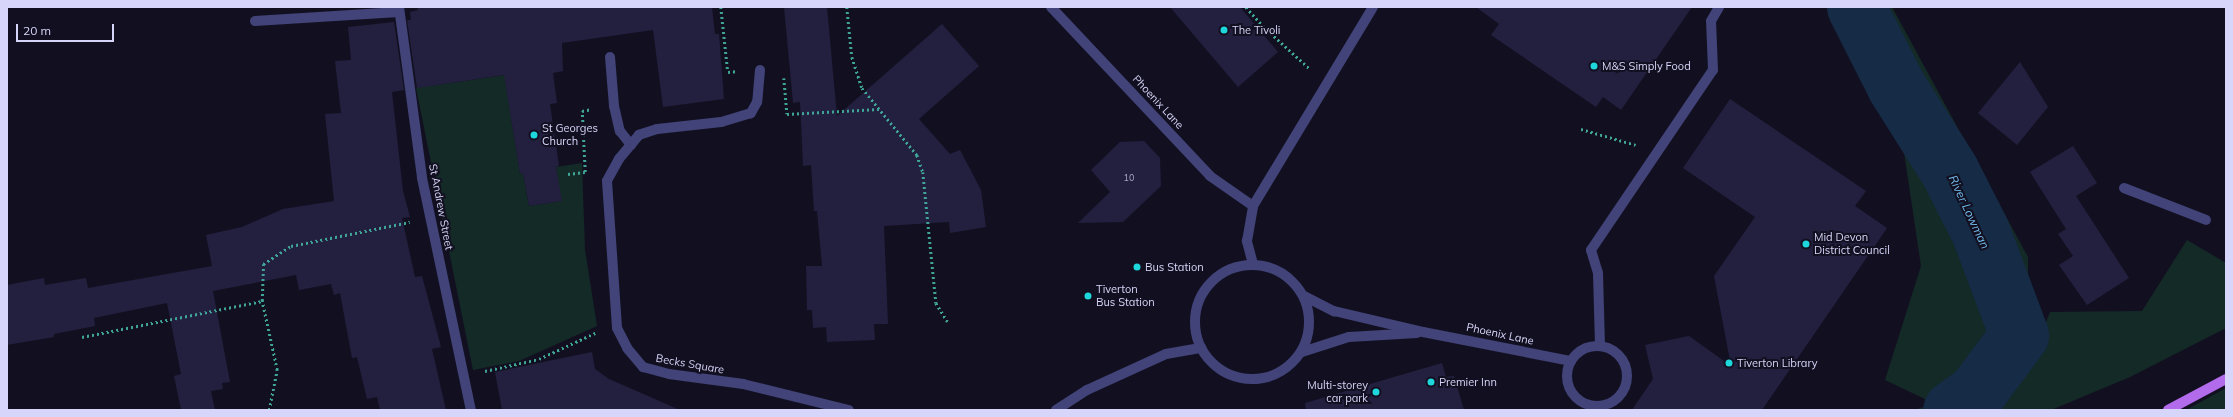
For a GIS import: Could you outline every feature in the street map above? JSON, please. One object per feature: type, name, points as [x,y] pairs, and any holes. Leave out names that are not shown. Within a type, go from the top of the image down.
[{"type":"main road","points":[[2168,410],[2226,378]]},
{"type":"street","name":"Phoenix Lane","points":[[1052,7],[1210,176],[1252,206]]},
{"type":"street","points":[[1253,264],[1247,241],[1252,206],[1373,7]]},
{"type":"street","points":[[1600,346],[1598,273],[1591,250],[1713,70],[1711,21],[1719,7]]},
{"type":"street","points":[[255,21],[399,10]]},
{"type":"street","name":"St Andrew Street","points":[[399,10],[430,218],[471,410]]},
{"type":"street","points":[[610,58],[614,106],[620,131],[631,144]]},
{"type":"street","name":"Becks Square","points":[[760,70],[757,102],[751,113],[721,122],[657,129],[639,135],[631,144],[607,181],[617,328],[627,348],[643,367],[669,374],[743,384],[848,410]]},
{"type":"street","points":[[2124,188],[2206,220]]},
{"type":"street","points":[[1253,264],[1283,273],[1304,296],[1310,314],[1309,327],[1302,352],[1290,366],[1276,374],[1259,379],[1241,379],[1225,373],[1211,362],[1201,348],[1196,333],[1195,316],[1199,301],[1208,286],[1220,274],[1236,267],[1253,264]]},
{"type":"street","name":"Phoenix Lane","points":[[1304,296],[1334,311],[1423,332],[1571,361]]},
{"type":"street","name":"Phoenix Lane","points":[[1302,352],[1350,337],[1423,332]]},
{"type":"street","points":[[1600,346],[1615,352],[1624,361],[1627,374],[1620,395],[1611,402],[1591,408],[1580,400],[1569,386],[1567,371],[1571,361],[1579,352],[1600,346]]},
{"type":"street","points":[[1056,410],[1087,390],[1166,354],[1201,348]]},
{"type":"path","points":[[721,7],[728,72],[760,70]]},
{"type":"path","points":[[847,7],[852,57],[862,88],[917,155],[923,172],[936,303],[948,322]]},
{"type":"path","points":[[1246,7],[1263,26],[1327,84]]},
{"type":"path","points":[[784,87],[787,114],[879,109]]},
{"type":"path","points":[[568,174],[585,172],[582,111],[614,106]]},
{"type":"path","points":[[1581,129],[1658,152]]},
{"type":"path","points":[[268,410],[277,370],[262,301],[264,264],[276,254],[291,246],[430,218]]},
{"type":"path","points":[[82,337],[262,301]]},
{"type":"path","points":[[478,373],[539,359],[598,331],[617,328]]},
{"type":"green space","points":[[1837,7],[1892,7],[2028,257],[2028,315],[1927,400],[1885,380],[1921,266],[1904,152]]},
{"type":"green space","points":[[427,73],[430,86],[518,73],[506,85],[520,174],[523,173],[529,206],[561,201],[556,167],[582,163],[585,250],[597,326],[519,361],[473,370],[416,88]]},
{"type":"green space","points":[[2187,240],[2226,263],[2226,328],[2130,377],[2051,410],[1914,410],[2026,374],[2050,312],[2142,311]]},
{"type":"green space","points":[[2226,388],[2226,410],[2186,410]]},
{"type":"building","name":"St Georges Church","points":[[417,7],[712,7],[715,34],[719,34],[724,99],[663,107],[653,30],[562,43],[563,71],[553,73],[557,103],[550,104],[559,166],[556,167],[562,201],[529,206],[523,173],[520,174],[504,75],[417,88],[407,20],[411,20],[410,12],[418,10]]},
{"type":"building","points":[[784,7],[827,7],[837,116],[942,24],[979,66],[919,119],[950,154],[960,150],[981,190],[986,227],[950,233],[949,222],[884,226],[888,324],[874,324],[875,340],[827,342],[826,327],[813,328],[812,310],[807,310],[806,266],[822,266],[817,211],[814,211],[811,165],[803,166],[800,102],[793,103]]},
{"type":"building","name":"The Tivoli","points":[[1170,7],[1240,7],[1278,52],[1238,87]]},
{"type":"building","name":"M&S Simply Food","points":[[1476,7],[1692,7],[1621,110],[1603,97],[1596,107],[1491,35],[1499,24]]},
{"type":"building","points":[[394,22],[404,90],[392,92],[403,191],[410,217],[402,218],[415,277],[422,276],[441,347],[432,349],[446,410],[380,410],[377,397],[367,399],[357,357],[352,358],[340,293],[334,295],[331,284],[299,290],[296,275],[213,291],[230,382],[222,383],[223,389],[211,391],[215,410],[181,410],[174,376],[181,374],[167,303],[94,318],[95,326],[54,334],[54,337],[7,345],[7,285],[44,278],[45,285],[86,278],[88,288],[212,266],[206,235],[242,227],[283,209],[334,201],[325,114],[341,113],[335,61],[351,60],[348,27]]},
{"type":"building","points":[[2020,62],[2048,107],[2017,145],[1978,113]]},
{"type":"building","name":"Mid Devon District Council","points":[[1730,99],[1866,191],[1855,206],[1887,228],[1762,410],[1632,410],[1653,379],[1645,345],[1689,336],[1731,366],[1714,276],[1755,217],[1683,168]]},
{"type":"building","points":[[1144,141],[1160,158],[1161,186],[1123,222],[1078,223],[1110,192],[1091,170],[1120,142]]},
{"type":"building","points":[[2073,146],[2097,183],[2076,196],[2129,278],[2087,305],[2059,265],[2073,256],[2058,234],[2066,229],[2030,172]]},
{"type":"building","points":[[592,352],[595,369],[609,379],[680,410],[502,410],[495,372]]},
{"type":"building","points":[[1442,363],[1446,377],[1454,376],[1464,410],[1306,410],[1305,403]]},
{"type":"waterway","name":"River Lowman","points":[[1856,7],[1896,86],[1949,170],[1980,231],[2019,335],[1976,393],[1952,410]]},
{"type":"place","name":"The Tivoli","points":[[1224,30]]},
{"type":"place","name":"M&S Simply Food","points":[[1594,66]]},
{"type":"place","name":"St Georges Church","points":[[534,135]]},
{"type":"place","name":"Mid Devon District Council","points":[[1806,244]]},
{"type":"place","name":"Bus Station","points":[[1137,267]]},
{"type":"place","name":"Tiverton Bus Station","points":[[1088,296]]},
{"type":"place","name":"Tiverton Library","points":[[1729,363]]},
{"type":"place","name":"Premier Inn","points":[[1431,382]]},
{"type":"place","name":"Multi-storey car park","points":[[1376,392]]}]
